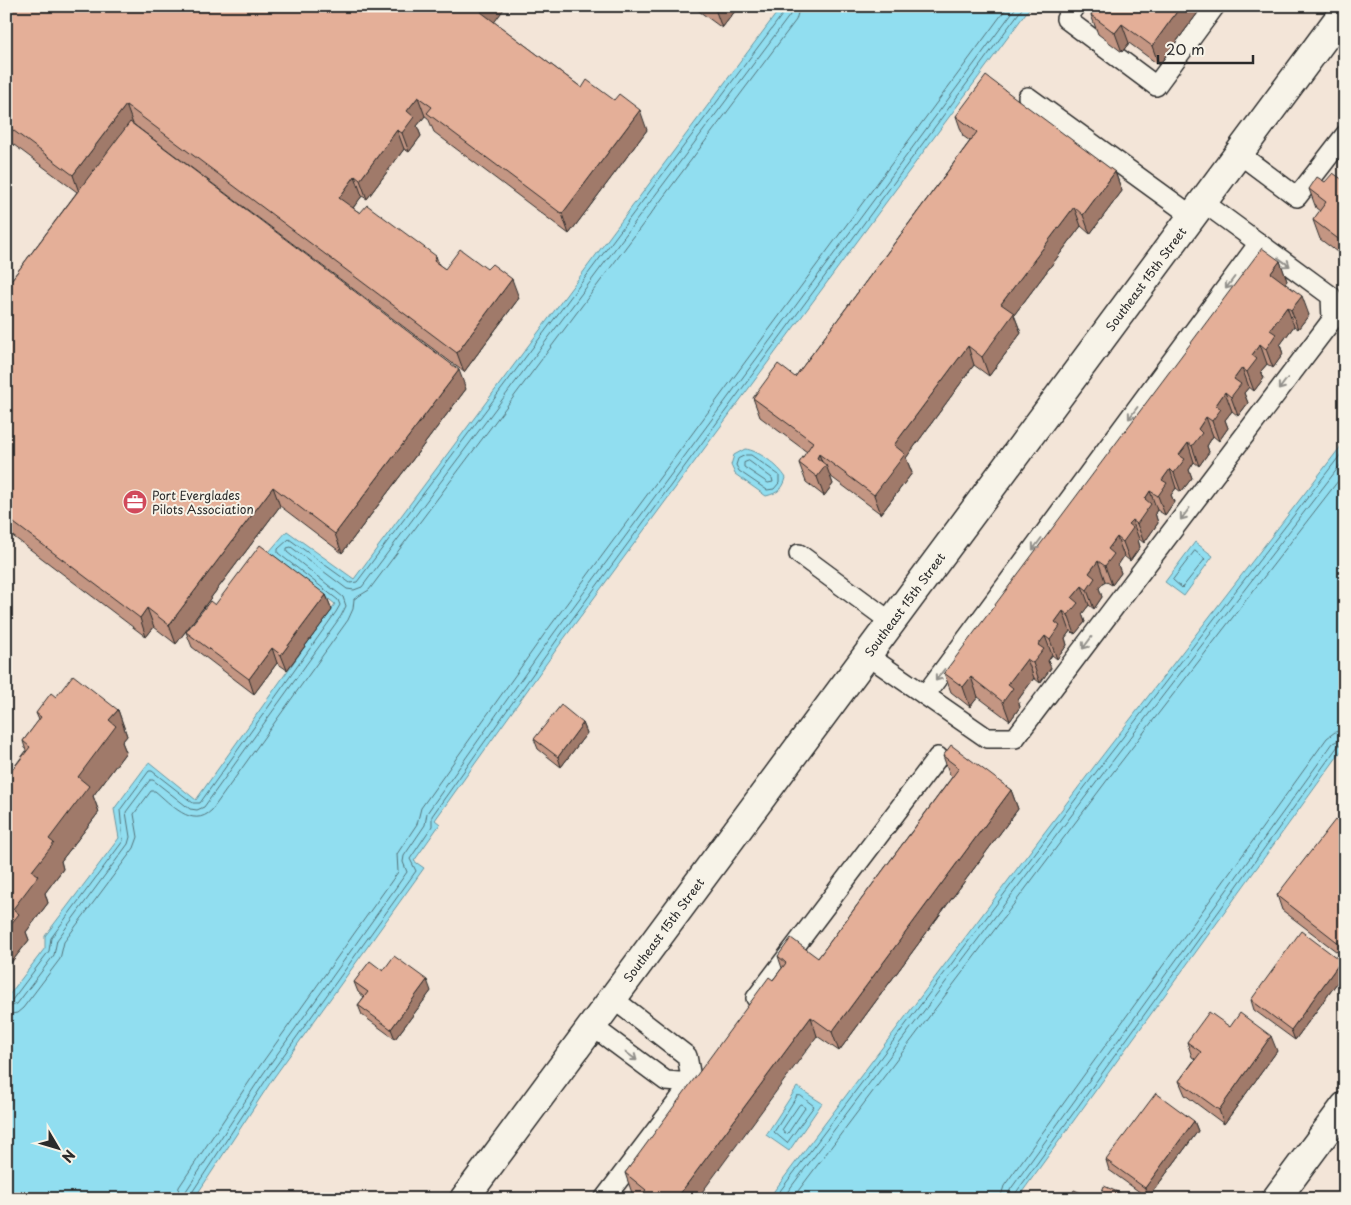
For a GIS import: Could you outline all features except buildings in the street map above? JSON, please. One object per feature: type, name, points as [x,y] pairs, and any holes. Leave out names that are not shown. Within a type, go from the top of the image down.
[{"type":"street","name":"Southeast 15th Street","points":[[464,1199],[1345,10]]},
{"type":"street","points":[[1276,1199],[1345,1106]]},
{"type":"lane","points":[[1075,6],[1066,19],[1156,86],[1215,6]]},
{"type":"lane","points":[[867,654],[987,738],[1015,738],[1332,320],[1331,296],[1259,244],[1198,209],[1028,97]]},
{"type":"lane","points":[[1238,154],[1297,197],[1345,135]]},
{"type":"lane","points":[[925,695],[1259,244]]},
{"type":"lane","points":[[799,554],[891,622]]},
{"type":"lane","points":[[746,1012],[938,757]]},
{"type":"lane","points":[[612,998],[687,1056],[692,1083]]},
{"type":"lane","points":[[592,1026],[666,1082],[692,1083]]},
{"type":"lane","points":[[604,1199],[704,1067]]},
{"type":"water","points":[[782,6],[1031,6],[563,640],[435,820],[440,824],[414,861],[424,868],[272,1080],[194,1199],[6,1199],[6,999],[45,948],[45,936],[119,838],[114,809],[149,762],[196,800],[335,604],[269,552],[287,531],[354,579]]},
{"type":"water","points":[[1345,441],[1345,746],[1017,1199],[768,1199],[1099,760]]},
{"type":"water","points":[[745,449],[762,455],[783,473],[786,478],[779,490],[766,496],[735,474],[731,465],[734,455]]},
{"type":"water","points":[[1195,542],[1213,556],[1184,596],[1165,582]]},
{"type":"water","points":[[797,1087],[822,1103],[789,1151],[766,1135]]},
{"type":"place","name":"Port Everglades Pilots Association","points":[[135,502]]}]
